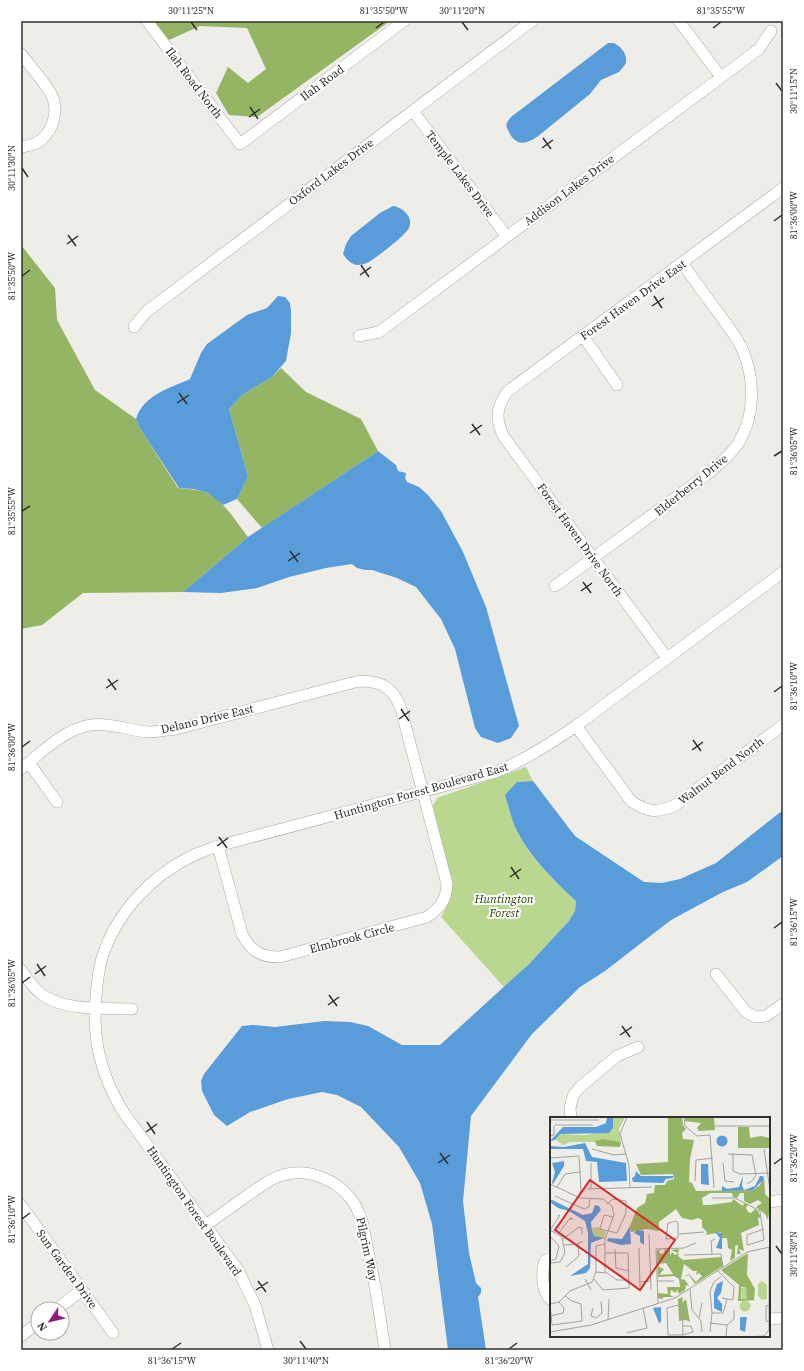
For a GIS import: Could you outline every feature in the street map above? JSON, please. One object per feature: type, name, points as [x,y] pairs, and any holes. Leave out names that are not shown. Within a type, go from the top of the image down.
[{"type":"street","name":"Ilah Road North","points":[[147,21],[240,144]]},
{"type":"street","name":"Ilah Road","points":[[240,144],[404,21]]},
{"type":"street","name":"Oxford Lakes Drive","points":[[134,327],[146,312],[532,21]]},
{"type":"street","points":[[679,21],[721,77]]},
{"type":"street","name":"Addison Lakes Drive","points":[[359,336],[379,332],[759,49],[771,31]]},
{"type":"street","points":[[21,54],[51,95],[55,107],[54,120],[49,131],[42,140],[32,145],[21,147]]},
{"type":"street","name":"Temple Lakes Drive","points":[[412,110],[507,237]]},
{"type":"street","name":"Forest Haven Drive East","points":[[498,420],[500,405],[508,391],[782,190]]},
{"type":"street","name":"Elderberry Drive","points":[[556,586],[709,473],[725,459],[738,443],[748,424],[752,386],[749,367],[743,350],[735,336],[682,263]]},
{"type":"street","points":[[583,336],[617,385]]},
{"type":"street","name":"Forest Haven Drive North","points":[[498,420],[504,437],[667,658]]},
{"type":"street","name":"Huntington Forest Boulevard East","points":[[95,1008],[98,976],[102,958],[117,925],[124,913],[135,900],[151,884],[169,870],[193,855],[218,846],[496,772],[513,765],[544,748],[576,726],[783,572]]},
{"type":"street","name":"Delano Drive East","points":[[25,766],[63,736],[72,731],[94,725],[104,724],[148,732],[176,729],[359,681],[373,681],[382,685],[390,690],[397,698]]},
{"type":"street","name":"Elmbrook Circle","points":[[218,846],[242,934],[247,944],[257,953],[269,957],[280,957],[427,918],[437,910],[443,902],[446,894],[446,884],[397,698]]},
{"type":"street","name":"Walnut Bend North","points":[[576,726],[631,801],[641,808],[652,811],[662,811],[674,806],[783,725]]},
{"type":"street","points":[[25,766],[57,802]]},
{"type":"street","points":[[21,970],[31,984],[43,995],[56,1002],[69,1006],[132,1009]]},
{"type":"street","points":[[716,974],[746,1012],[756,1017],[766,1016],[781,1011]]},
{"type":"street","name":"Huntington Forest Boulevard","points":[[95,1008],[97,1046],[102,1067],[112,1091],[124,1112],[238,1270],[255,1305],[268,1350]]},
{"type":"street","points":[[571,1117],[570,1108],[573,1096],[579,1088],[617,1056],[638,1047]]},
{"type":"street","name":"Pilgrim Way","points":[[206,1225],[267,1182],[282,1175],[305,1173],[333,1182],[352,1199],[362,1221],[377,1297],[385,1350]]},
{"type":"street","points":[[770,1202],[783,1200]]},
{"type":"street","name":"Sun Garden Drive","points":[[21,1206],[113,1333]]},
{"type":"street","points":[[550,1258],[545,1261],[542,1270],[546,1294],[550,1299]]},
{"type":"street","points":[[68,1301],[82,1290]]},
{"type":"street","points":[[770,1319],[783,1318]]},
{"type":"street","points":[[21,1336],[30,1329]]},
{"type":"green space","points":[[154,21],[390,21],[257,117],[229,115],[216,93],[228,67],[248,83],[266,69],[247,28],[200,26],[169,40]]},
{"type":"green space","points":[[21,245],[55,288],[57,320],[95,390],[136,419],[139,427],[178,488],[193,489],[213,496],[229,512],[248,537],[183,592],[83,593],[42,625],[21,629]]},
{"type":"green space","points":[[281,368],[306,392],[361,419],[378,451],[262,528],[237,499],[248,476],[229,409],[242,395],[272,377]]},
{"type":"green space","name":"Huntington Forest","points":[[526,767],[533,781],[517,782],[506,795],[513,822],[531,854],[558,884],[576,901],[575,911],[569,921],[529,964],[504,987],[441,917],[450,900],[452,886],[433,806],[437,798]]},
{"type":"water","points":[[608,43],[614,43],[620,47],[626,57],[626,63],[619,72],[601,80],[590,94],[537,137],[522,143],[516,141],[506,126],[511,117]]},
{"type":"water","points":[[393,206],[400,208],[409,216],[409,228],[402,236],[369,262],[357,265],[353,264],[343,254],[346,244],[351,236],[380,213]]},
{"type":"water","points":[[278,296],[285,297],[290,303],[291,310],[291,333],[286,361],[272,377],[242,395],[229,409],[248,476],[237,499],[223,505],[208,493],[194,489],[179,488],[139,427],[136,419],[145,404],[151,398],[166,389],[190,379],[201,353],[207,344],[247,315],[267,308]]},
{"type":"water","points":[[378,451],[396,465],[398,471],[406,473],[405,478],[407,482],[419,487],[428,495],[441,511],[463,552],[486,607],[519,726],[511,738],[498,743],[481,737],[475,728],[455,649],[441,619],[416,587],[397,578],[372,570],[357,568],[352,564],[326,568],[289,577],[257,588],[221,593],[183,592],[248,537]]},
{"type":"water","points":[[533,781],[575,836],[644,882],[662,883],[680,879],[716,863],[783,810],[783,856],[747,882],[723,892],[671,920],[605,971],[580,987],[532,1034],[471,1116],[463,1201],[469,1253],[476,1283],[481,1288],[481,1293],[478,1297],[486,1350],[448,1350],[432,1224],[420,1183],[399,1147],[361,1107],[337,1095],[322,1092],[288,1099],[250,1112],[227,1126],[214,1115],[202,1091],[201,1081],[204,1074],[242,1026],[253,1025],[275,1027],[324,1021],[350,1022],[368,1026],[402,1045],[440,1045],[529,964],[569,921],[575,911],[576,901],[558,884],[524,844],[513,822],[505,795],[517,782]]}]
